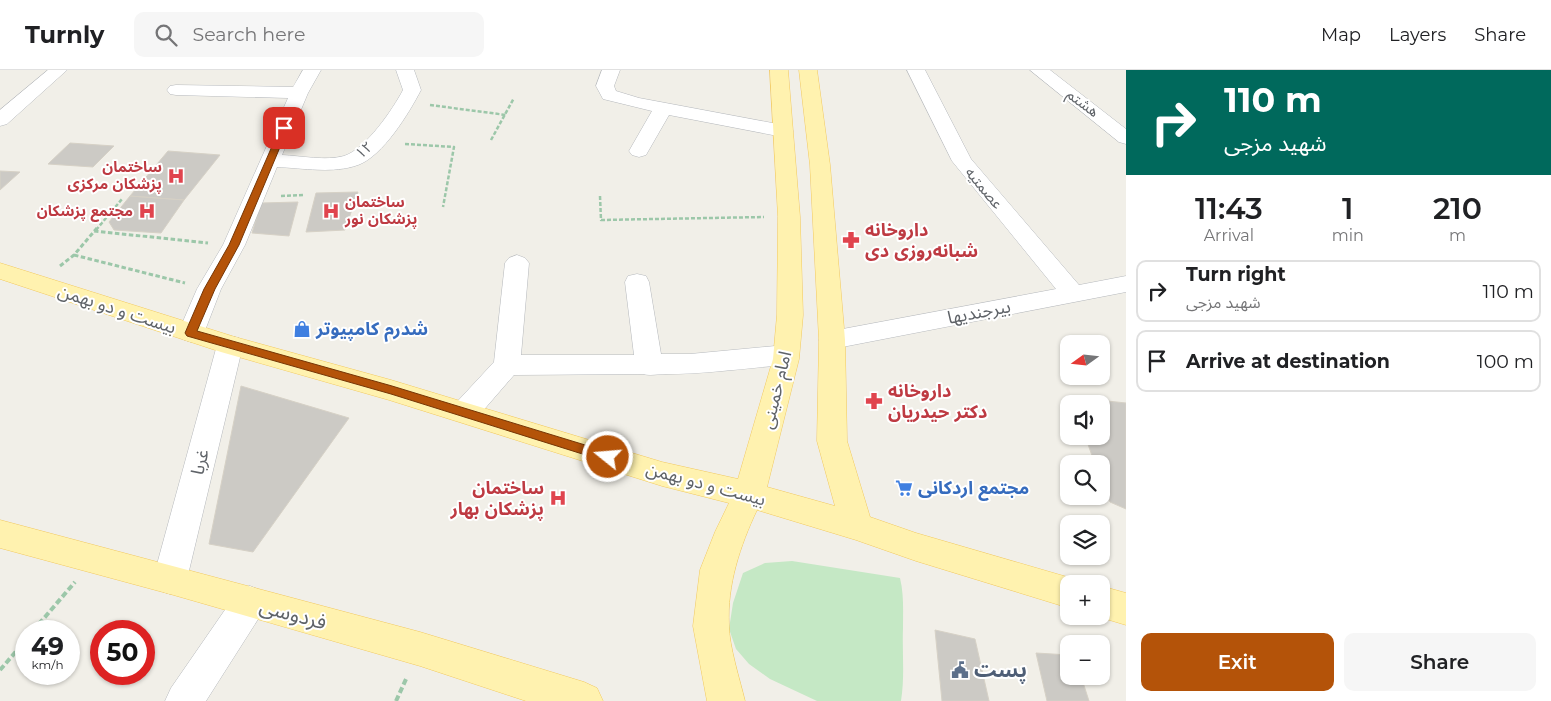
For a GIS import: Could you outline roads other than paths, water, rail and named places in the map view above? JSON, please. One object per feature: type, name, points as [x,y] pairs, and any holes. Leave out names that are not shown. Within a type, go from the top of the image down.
[{"type":"main road","name":"امام خمینی","points":[[726,701],[711,626],[717,570],[731,532],[750,495],[786,355],[790,315],[789,217],[778,70]]},
{"type":"main road","points":[[808,70],[820,165],[832,340],[832,441],[857,526]]},
{"type":"main road","name":"بیست و دو بهمن","points":[[0,271],[230,345],[465,412],[662,474],[750,495],[857,526],[916,547],[1060,589]]},
{"type":"main road","name":"فردوسی","points":[[0,534],[420,649],[584,701]]},
{"type":"main road","points":[[1110,605],[1126,609]]},
{"type":"street","points":[[0,120],[58,70]]},
{"type":"street","points":[[191,333],[210,289],[234,245],[298,93],[312,70]]},
{"type":"street","name":"۱۲","points":[[269,161],[340,163],[352,161],[363,154],[407,102],[412,90],[405,70]]},
{"type":"street","points":[[611,70],[606,86],[609,95],[663,108],[783,130]]},
{"type":"street","name":"عصمتیه","points":[[916,70],[962,162],[1073,293]]},
{"type":"street","name":"هشتم","points":[[1039,70],[1098,114],[1126,138]]},
{"type":"street","points":[[182,83],[298,93]]},
{"type":"street","points":[[639,151],[663,108]]},
{"type":"street","points":[[1098,114],[1126,112]]},
{"type":"street","points":[[465,412],[507,365],[517,263]]},
{"type":"street","points":[[637,282],[649,366]]},
{"type":"street","name":"بیرجندیها","points":[[832,340],[1126,284]]},
{"type":"street","name":"غربا","points":[[170,579],[230,345]]},
{"type":"street","points":[[507,365],[649,366],[786,355]]},
{"type":"street","points":[[184,701],[250,602]]},
{"type":"place","name":"ساختمان پزشکان مرکزی","points":[[176,176]]},
{"type":"place","name":"مجتمع پزشکان","points":[[147,211]]},
{"type":"place","name":"ساختمان پزشکان نور","points":[[331,211]]},
{"type":"place","name":"داروخانه شبانه‌روزی دی","points":[[851,240]]},
{"type":"place","name":"شدرم کامپیوتر","points":[[302,329]]},
{"type":"place","name":"داروخانه دکتر حیدریان","points":[[874,401]]},
{"type":"place","name":"مجتمع اردکانی","points":[[904,488]]},
{"type":"place","name":"ساختمان پزشکان بهار","points":[[558,498]]},
{"type":"place","name":"پست","points":[[960,670]]}]
